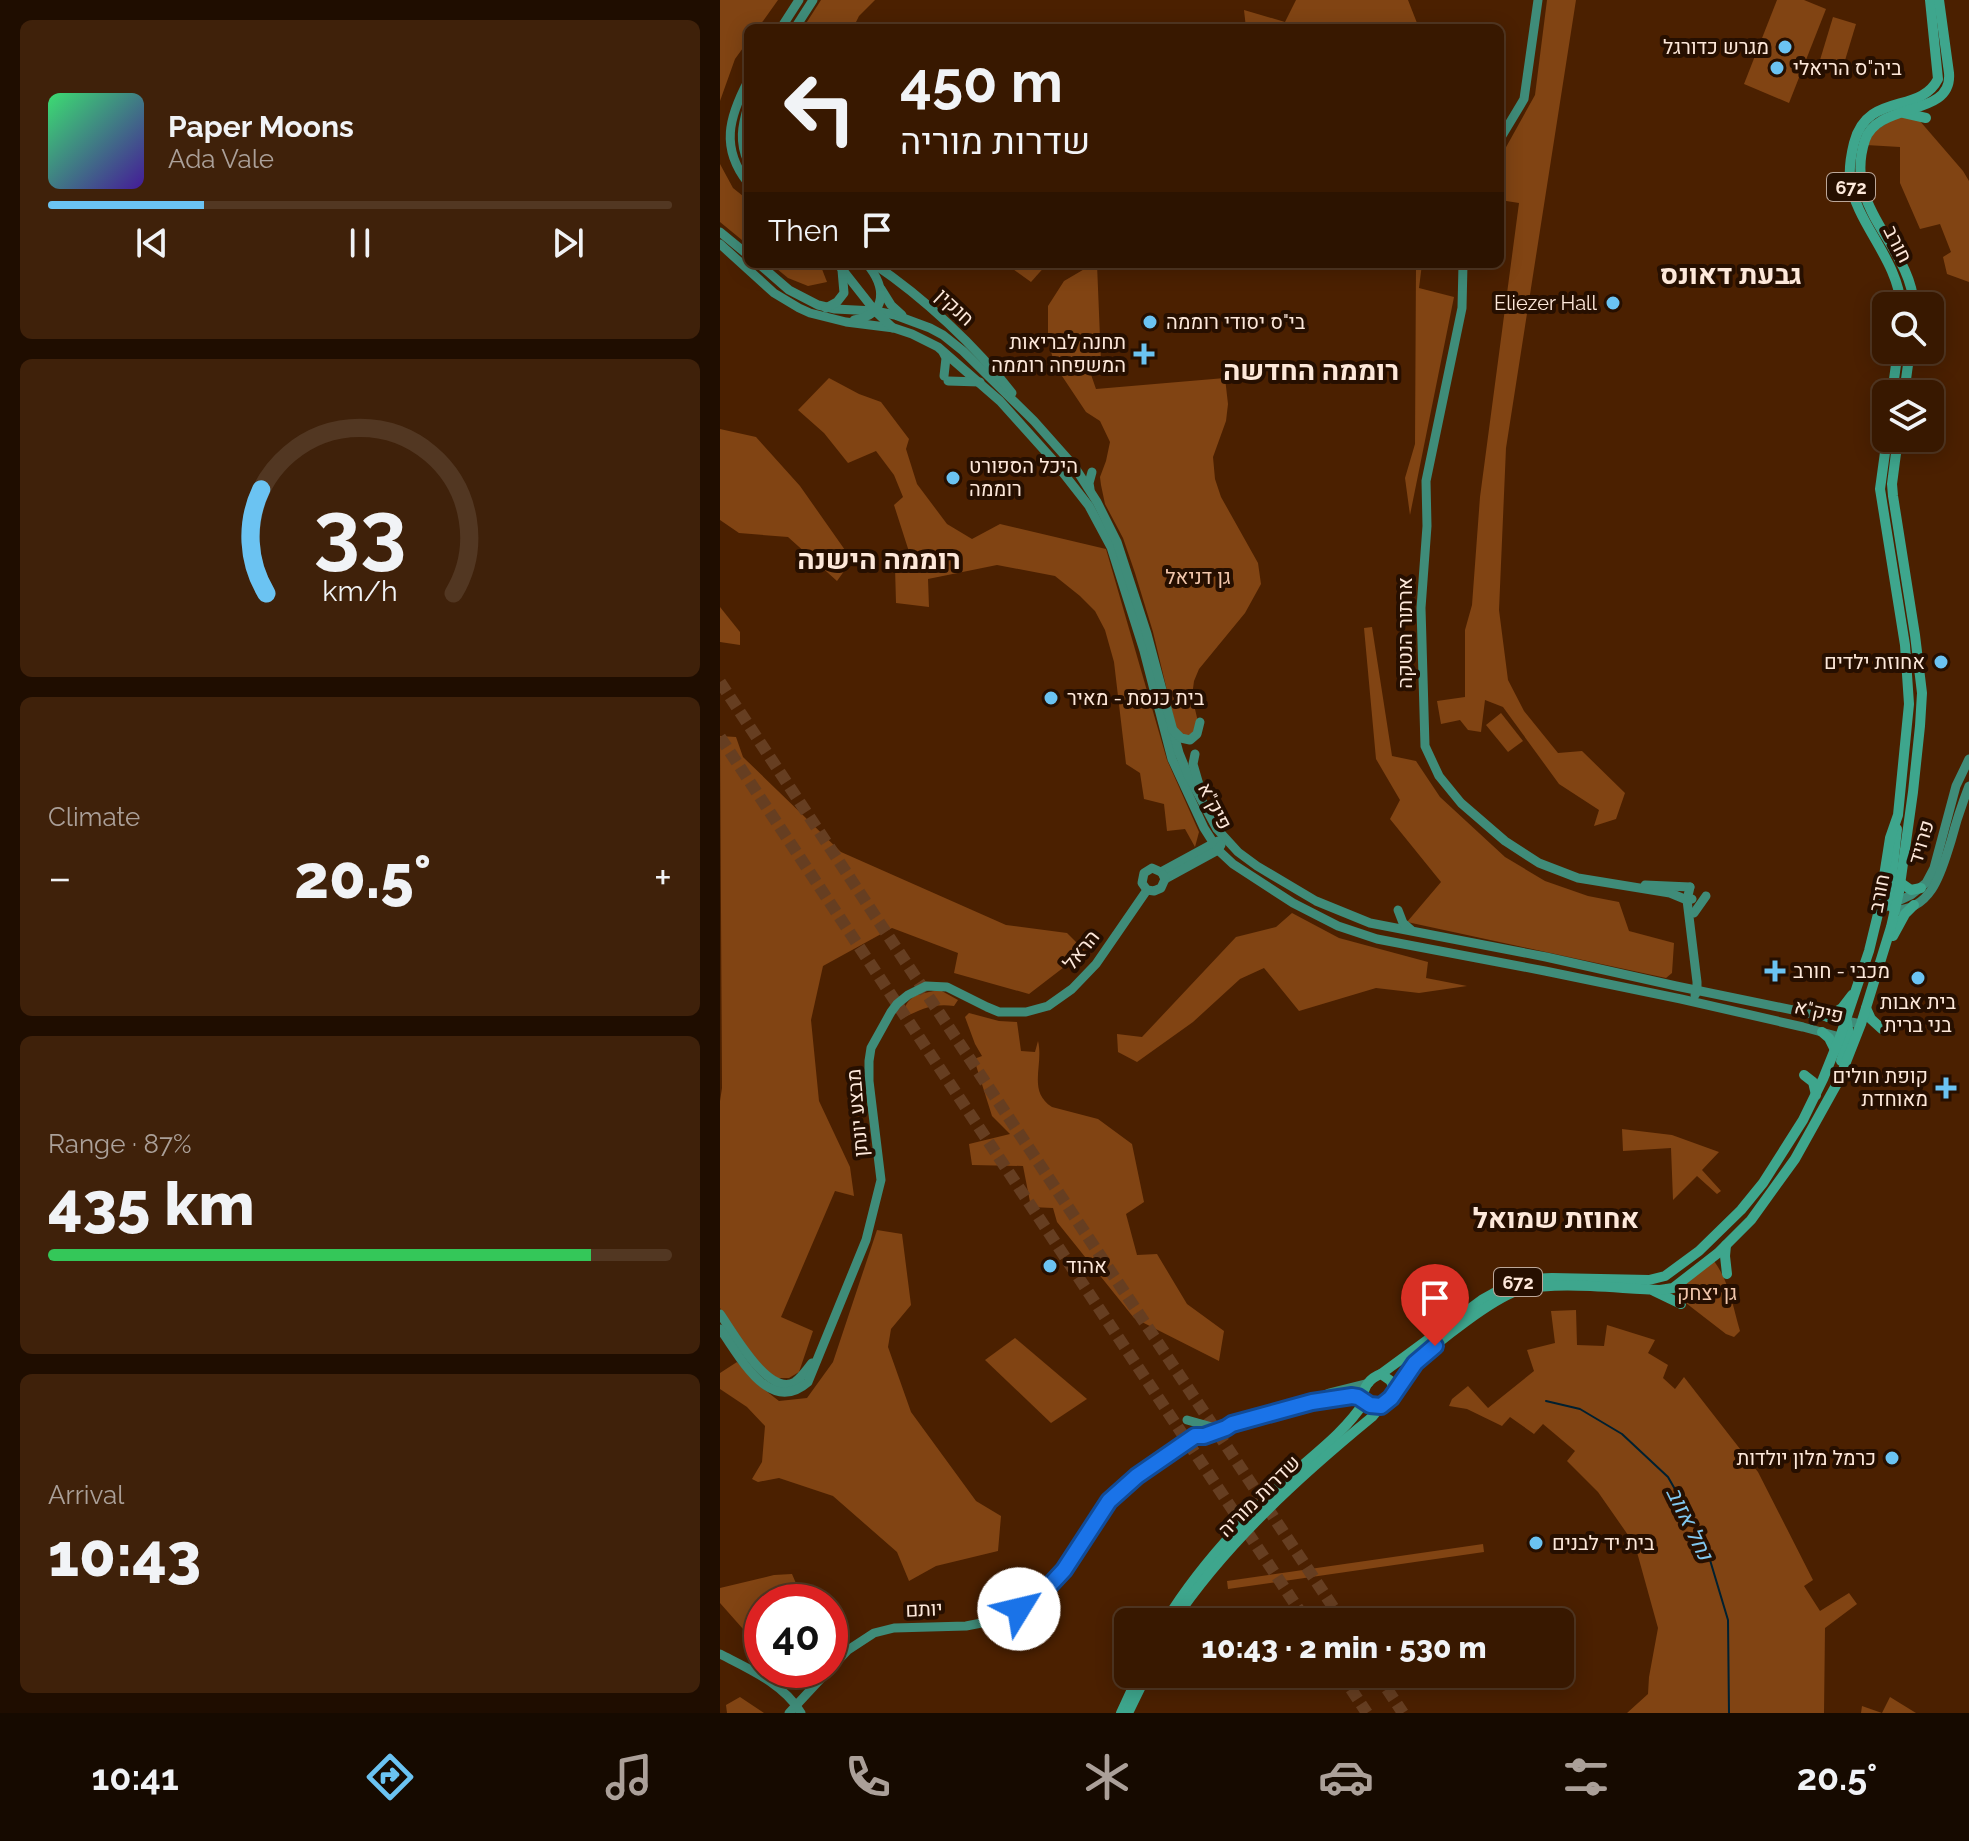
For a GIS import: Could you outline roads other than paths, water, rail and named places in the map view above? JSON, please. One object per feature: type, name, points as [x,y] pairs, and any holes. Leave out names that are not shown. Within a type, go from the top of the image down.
[{"type":"main road","points":[[784,24],[799,0]]},
{"type":"main road","points":[[798,24],[813,0]]},
{"type":"main road","points":[[1504,132],[1524,99],[1538,0]]},
{"type":"main road","points":[[1921,102],[1938,79],[1930,0]]},
{"type":"main road","name":"672","points":[[1921,102],[1944,94],[1950,80],[1939,0]]},
{"type":"main road","points":[[744,88],[729,133],[733,156],[744,176]]},
{"type":"main road","name":"חורב","points":[[1912,292],[1864,195],[1860,170],[1863,145],[1869,131],[1879,122],[1921,102]]},
{"type":"main road","name":"חורב","points":[[1898,292],[1896,279],[1854,199],[1850,176],[1852,151],[1865,119],[1884,108],[1921,102]]},
{"type":"main road","points":[[1898,113],[1926,118]]},
{"type":"main road","points":[[744,119],[741,140],[744,149]]},
{"type":"main road","points":[[720,232],[744,252]]},
{"type":"main road","name":"פיק\"א","points":[[720,244],[744,267]]},
{"type":"main road","name":"פיק\"א","points":[[745,268],[786,301],[810,313],[846,322],[894,328],[938,347],[981,382],[1053,460],[1103,529],[1115,556],[1144,651],[1172,759],[1204,828],[1233,864],[1293,903],[1338,926],[1377,939],[1545,971],[1844,1037],[1861,1024]]},
{"type":"main road","name":"פיק\"א","points":[[764,268],[801,298],[826,308],[875,311],[930,328],[956,345],[1034,421],[1074,466],[1107,519],[1117,542],[1147,634],[1181,759],[1205,810],[1224,838],[1257,866],[1316,901],[1370,923],[1861,1024]]},
{"type":"main road","points":[[826,308],[837,302],[844,293],[841,268]]},
{"type":"main road","points":[[842,268],[875,311],[894,328]]},
{"type":"main road","points":[[871,268],[891,305],[907,319]]},
{"type":"main road","name":"חנקין","points":[[880,268],[931,308],[985,361],[1034,421]]},
{"type":"main road","name":"ארתור הנטקה","points":[[1463,268],[1462,308],[1426,481],[1427,526],[1421,600],[1425,746],[1439,776],[1461,803],[1505,841],[1539,863],[1578,878],[1670,893],[1689,900],[1690,887],[1665,884],[1629,886]]},
{"type":"main road","points":[[1896,279],[1896,292]]},
{"type":"main road","points":[[846,322],[864,318],[875,311],[879,305],[880,288]]},
{"type":"main road","points":[[938,347],[946,358],[946,378],[981,382]]},
{"type":"main road","points":[[1885,452],[1880,489],[1905,645],[1909,704],[1890,906],[1904,910],[1914,905]]},
{"type":"main road","name":"חורב","points":[[1381,1374],[1483,1299],[1510,1284],[1530,1279],[1654,1280],[1665,1276],[1718,1234],[1763,1183],[1816,1095],[1835,1050],[1844,1037],[1846,1021],[1875,929],[1901,883],[1916,770],[1922,693],[1893,496],[1896,452]]},
{"type":"main road","points":[[1074,466],[1090,470],[1090,489]]},
{"type":"main road","points":[[1171,726],[1187,741],[1197,734],[1200,722]]},
{"type":"main road","points":[[1195,754],[1193,764],[1205,810]]},
{"type":"main road","name":"פרויד","points":[[1890,906],[1921,888],[1934,868],[1956,786],[1969,759]]},
{"type":"main road","name":"פרויד","points":[[1914,905],[1926,897],[1941,875],[1969,786]]},
{"type":"main road","points":[[1201,855],[1204,828]]},
{"type":"main road","points":[[1163,876],[1216,846],[1224,838]]},
{"type":"main road","points":[[1201,855],[1233,864]]},
{"type":"main road","points":[[1152,868],[1163,876],[1163,885],[1158,890],[1147,890],[1142,883],[1144,873],[1152,868]]},
{"type":"main road","points":[[1901,883],[1908,889],[1921,888]]},
{"type":"main road","name":"הראל","points":[[1026,1012],[1048,1006],[1072,989],[1104,953],[1147,890]]},
{"type":"main road","points":[[1694,913],[1706,896]]},
{"type":"main road","points":[[1689,900],[1694,960],[1692,1002]]},
{"type":"main road","points":[[1689,900],[1694,913],[1693,935]]},
{"type":"main road","points":[[1881,959],[1903,917],[1914,905]]},
{"type":"main road","name":"חורב","points":[[1648,1290],[1673,1288],[1714,1256],[1751,1220],[1795,1159],[1839,1080],[1861,1024],[1881,959],[1890,906]]},
{"type":"main road","points":[[1398,910],[1403,923],[1414,932]]},
{"type":"main road","points":[[1693,990],[1691,973],[1694,960]]},
{"type":"main road","points":[[1676,986],[1691,973]]},
{"type":"main road","name":"מבצע יונתן","points":[[720,1329],[755,1377],[767,1387],[789,1393],[799,1390],[808,1382],[866,1240],[881,1180],[869,1061],[871,1048],[882,1027],[897,1004],[926,986],[947,987],[999,1012],[1026,1012]]},
{"type":"main road","points":[[1828,1017],[1845,1004],[1858,987]]},
{"type":"main road","points":[[1866,1008],[1871,1019],[1882,1029]]},
{"type":"main road","points":[[1822,1032],[1835,1050]]},
{"type":"main road","points":[[1839,1080],[1844,1037]]},
{"type":"main road","points":[[1804,1075],[1813,1082],[1816,1095]]},
{"type":"main road","points":[[1726,1244],[1727,1274]]},
{"type":"main road","name":"672","points":[[1381,1406],[1423,1355],[1504,1296],[1545,1287],[1648,1290]]},
{"type":"main road","points":[[1648,1290],[1681,1304]]},
{"type":"main road","name":"מבצע יונתן","points":[[720,1314],[761,1371],[777,1384],[794,1383],[820,1354]]},
{"type":"main road","points":[[1381,1374],[1391,1381],[1394,1392]]},
{"type":"main road","name":"672","points":[[1369,1383],[1381,1374]]},
{"type":"main road","points":[[1369,1383],[1364,1391],[1364,1400],[1373,1406],[1381,1406]]},
{"type":"main road","name":"יותם","points":[[1312,1402],[1329,1393],[1369,1383]]},
{"type":"main road","name":"יותם","points":[[848,1650],[874,1633],[894,1628],[966,1626],[997,1620],[1038,1598],[1064,1570],[1109,1501],[1137,1476],[1203,1430],[1312,1402],[1352,1396],[1364,1400]]},
{"type":"main road","name":"שדרות מוריה","points":[[1174,1608],[1187,1587],[1244,1521],[1349,1423],[1364,1400]]},
{"type":"main road","name":"שדרות מוריה","points":[[1184,1608],[1215,1567],[1259,1519],[1381,1406]]},
{"type":"main road","points":[[1187,1420],[1212,1427]]},
{"type":"main road","name":"יותם","points":[[1195,1436],[1204,1436],[1232,1424]]},
{"type":"main road","points":[[720,1654],[744,1668]]},
{"type":"main road","points":[[777,1688],[795,1712]]},
{"type":"main road","points":[[778,1688],[787,1696],[795,1712]]},
{"type":"main road","name":"יותם","points":[[807,1693],[812,1688]]},
{"type":"main road","points":[[1121,1713],[1133,1688]]},
{"type":"main road","points":[[1128,1713],[1140,1688]]},
{"type":"main road","points":[[787,1696],[807,1693]]},
{"type":"main road","points":[[795,1712],[807,1693]]},
{"type":"waterway","name":"נחל אזוב","points":[[1546,1401],[1580,1409],[1622,1434],[1668,1477],[1704,1540],[1728,1620],[1729,1713]]},
{"type":"tunnel","points":[[720,682],[1334,1608]]},
{"type":"tunnel","points":[[720,737],[1298,1608]]},
{"type":"tunnel","points":[[1350,1688],[1367,1713]]},
{"type":"tunnel","points":[[1386,1688],[1403,1713]]},
{"type":"place","name":"מגרש כדורגל","points":[[1785,47]]},
{"type":"place","name":"ביה\"ס הריאלי","points":[[1777,68]]},
{"type":"place","name":"Eliezer Hall","points":[[1613,303]]},
{"type":"place","name":"בי\"ס יסודי רוממה","points":[[1150,322]]},
{"type":"place","name":"תחנה לבריאות המשפחה רוממה","points":[[1144,354]]},
{"type":"place","name":"היכל הספורט רוממה","points":[[953,478]]},
{"type":"place","name":"אחוזת ילדים","points":[[1941,662]]},
{"type":"place","name":"בית כנסת - מאיר","points":[[1051,698]]},
{"type":"place","name":"מכבי - חורב","points":[[1775,971]]},
{"type":"place","name":"בית אבות בני ברית","points":[[1918,978]]},
{"type":"place","name":"קופת חולים מאוחדת","points":[[1946,1088]]},
{"type":"place","name":"אהוד","points":[[1050,1266]]},
{"type":"place","name":"כרמל מלון יולדות","points":[[1892,1458]]},
{"type":"place","name":"בית יד לבנים","points":[[1536,1543]]},
{"type":"district","name":"גבעת דאונס","points":[[1731,274]]},
{"type":"district","name":"רוממה החדשה","points":[[1311,370]]},
{"type":"district","name":"רוממה הישנה","points":[[879,559]]},
{"type":"district","name":"אחוזת שמואל","points":[[1556,1218]]},
{"type":"park label","name":"גן דניאל","points":[[1198,577]]},
{"type":"park label","name":"גן יצחק","points":[[1707,1293]]}]
